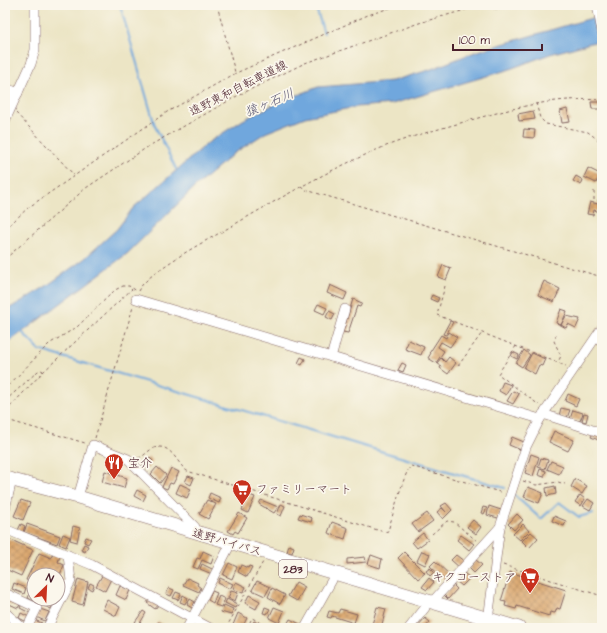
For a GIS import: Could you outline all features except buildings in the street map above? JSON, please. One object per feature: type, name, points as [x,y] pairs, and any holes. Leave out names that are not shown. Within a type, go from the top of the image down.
[{"type":"highway","name":"遠野バイパス","points":[[7,481],[78,497],[489,625],[519,628]]},
{"type":"highway","name":"遠野バイパス","points":[[7,481],[98,512],[332,580],[428,605]]},
{"type":"street","points":[[5,121],[31,64],[35,50],[35,5]]},
{"type":"street","points":[[597,5],[602,32]]},
{"type":"street","points":[[5,101],[12,90],[18,93]]},
{"type":"street","points":[[136,299],[331,357],[543,414],[602,432]]},
{"type":"street","points":[[331,357],[345,308]]},
{"type":"street","points":[[489,625],[500,527],[526,447],[543,414],[574,369],[598,343],[602,328]]},
{"type":"street","points":[[78,497],[93,445],[128,459],[195,527],[195,533]]},
{"type":"street","points":[[5,510],[7,481]]},
{"type":"street","points":[[410,628],[428,605],[500,527]]},
{"type":"street","points":[[5,529],[92,565],[210,628]]},
{"type":"street","points":[[186,628],[228,549]]},
{"type":"street","points":[[47,628],[71,581],[68,555]]},
{"type":"street","points":[[305,628],[332,580]]},
{"type":"street","points":[[5,593],[36,608],[26,628]]},
{"type":"street","points":[[5,612],[23,628]]},
{"type":"path","points":[[217,5],[236,73]]},
{"type":"path","points":[[5,229],[29,207],[167,112],[236,73],[362,17],[399,5]]},
{"type":"path","points":[[490,8],[494,5]]},
{"type":"path","name":"遠野東和自転車道線","points":[[5,259],[86,188],[165,136],[237,96],[304,63],[419,23],[472,8],[505,9],[512,5]]},
{"type":"path","points":[[5,389],[49,344],[77,327],[115,290],[123,286],[129,286],[137,292],[140,286],[190,250],[300,186],[366,154],[399,141],[483,116],[536,103],[583,99],[602,100]]},
{"type":"path","points":[[536,103],[540,118],[546,124],[588,132],[602,143]]},
{"type":"path","points":[[11,109],[17,113],[74,175]]},
{"type":"path","points":[[300,186],[306,190],[602,277]]},
{"type":"path","points":[[594,191],[594,200],[602,202]]},
{"type":"path","points":[[445,286],[437,315],[574,369]]},
{"type":"path","points":[[5,412],[43,372],[133,289]]},
{"type":"path","points":[[7,420],[93,445],[136,299]]},
{"type":"path","points":[[458,366],[482,332]]},
{"type":"path","points":[[556,335],[554,341],[561,356],[558,362]]},
{"type":"path","points":[[516,346],[498,374],[543,414]]},
{"type":"path","points":[[5,401],[38,371],[41,369],[43,372]]},
{"type":"path","points":[[128,459],[141,458],[147,452],[160,447],[167,449],[174,454],[181,467],[187,471],[384,532],[388,531],[405,474],[411,466],[478,484],[510,495]]},
{"type":"path","points":[[515,479],[536,485],[558,482],[565,484]]},
{"type":"path","points":[[432,534],[447,522],[454,522],[483,546]]},
{"type":"path","points":[[226,628],[264,560]]},
{"type":"path","points":[[495,563],[602,596]]},
{"type":"path","points":[[247,628],[252,618],[271,628]]},
{"type":"water","points":[[602,15],[602,40],[550,54],[507,70],[392,104],[356,107],[305,117],[265,133],[233,154],[195,187],[128,253],[5,345],[5,311],[45,287],[84,259],[117,229],[133,208],[209,142],[243,120],[275,104],[318,87],[392,81],[429,70],[475,52]]},
{"type":"waterway","points":[[120,5],[155,126],[176,169]]},
{"type":"waterway","points":[[315,5],[324,33]]},
{"type":"waterway","points":[[21,331],[39,350],[505,488]]},
{"type":"waterway","points":[[514,495],[541,519],[559,502],[579,517],[593,513]]},
{"type":"place","name":"宝介","points":[[114,480]]},
{"type":"place","name":"ファミリーマート","points":[[242,506]]},
{"type":"place","name":"キクコーストア","points":[[530,594]]},
{"type":"water label","name":"猿ヶ石川","points":[[269,102]]}]
